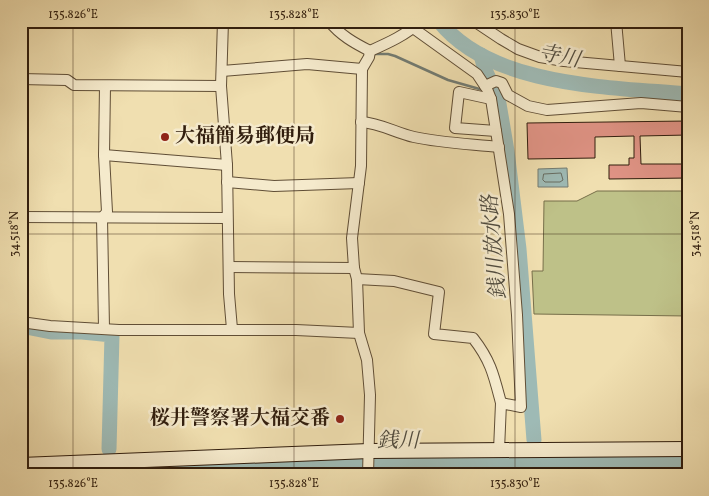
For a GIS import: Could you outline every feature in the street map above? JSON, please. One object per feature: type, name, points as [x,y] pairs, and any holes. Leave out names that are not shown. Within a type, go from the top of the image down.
[{"type":"street","points":[[223,21],[221,86],[227,165],[227,218],[232,330]]},
{"type":"street","points":[[329,21],[335,29],[370,54]]},
{"type":"street","points":[[474,21],[518,49],[540,57],[564,61],[688,72]]},
{"type":"street","points":[[616,21],[620,66]]},
{"type":"street","points":[[368,463],[370,395],[367,360],[359,333],[357,279],[354,268],[352,238],[356,194],[359,183],[362,69],[370,54],[415,24],[477,74],[488,92],[499,147],[509,214],[521,407],[501,403]]},
{"type":"street","points":[[222,71],[307,64],[362,69]]},
{"type":"street","points":[[21,79],[67,80],[74,85],[221,86]]},
{"type":"street","points":[[488,92],[496,81],[502,83],[508,95],[528,106],[548,110],[641,103],[688,107]]},
{"type":"street","points":[[104,328],[102,218],[107,212],[104,155],[106,86]]},
{"type":"street","points":[[488,92],[459,92],[456,128],[496,131]]},
{"type":"street","points":[[361,122],[373,123],[401,134],[420,138],[499,147]]},
{"type":"street","points":[[104,155],[227,165]]},
{"type":"street","points":[[227,182],[274,186],[359,183]]},
{"type":"street","points":[[21,217],[227,218]]},
{"type":"street","points":[[229,267],[354,268]]},
{"type":"street","points":[[357,279],[394,281],[439,292],[434,334],[473,338],[484,352],[493,369],[501,403],[499,450]]},
{"type":"street","points":[[21,322],[50,326],[164,331],[232,330],[359,333]]},
{"type":"street","points":[[21,465],[46,469],[368,463],[499,450],[688,449]]},
{"type":"green space","points":[[597,191],[688,191],[688,316],[534,314],[532,271],[543,271],[544,201],[577,201]]},
{"type":"green space","points":[[688,468],[688,475],[619,475],[619,470]]},
{"type":"water","points":[[567,168],[568,187],[538,187],[538,169]]},
{"type":"building","points":[[688,121],[688,135],[640,136],[641,164],[688,164],[688,178],[609,179],[609,165],[629,165],[629,158],[634,158],[634,136],[595,137],[595,158],[528,159],[527,123]]},
{"type":"waterway","name":"寺川","points":[[439,21],[461,43],[489,59],[520,71],[554,80],[589,85],[688,94]]},
{"type":"waterway","points":[[373,54],[395,56],[448,80],[483,90]]},
{"type":"waterway","name":"銭川放水路","points":[[481,55],[485,70],[498,98],[507,151],[519,249],[534,440]]},
{"type":"waterway","name":"銭川","points":[[26,327],[51,332],[82,332],[112,335],[109,449]]},
{"type":"waterway","name":"銭川","points":[[108,471],[199,471],[224,468],[330,467],[353,462],[427,465],[688,464]]},
{"type":"place","name":"大福簡易郵便局","points":[[165,137]]},
{"type":"place","name":"桜井警察署大福交番","points":[[340,419]]}]
